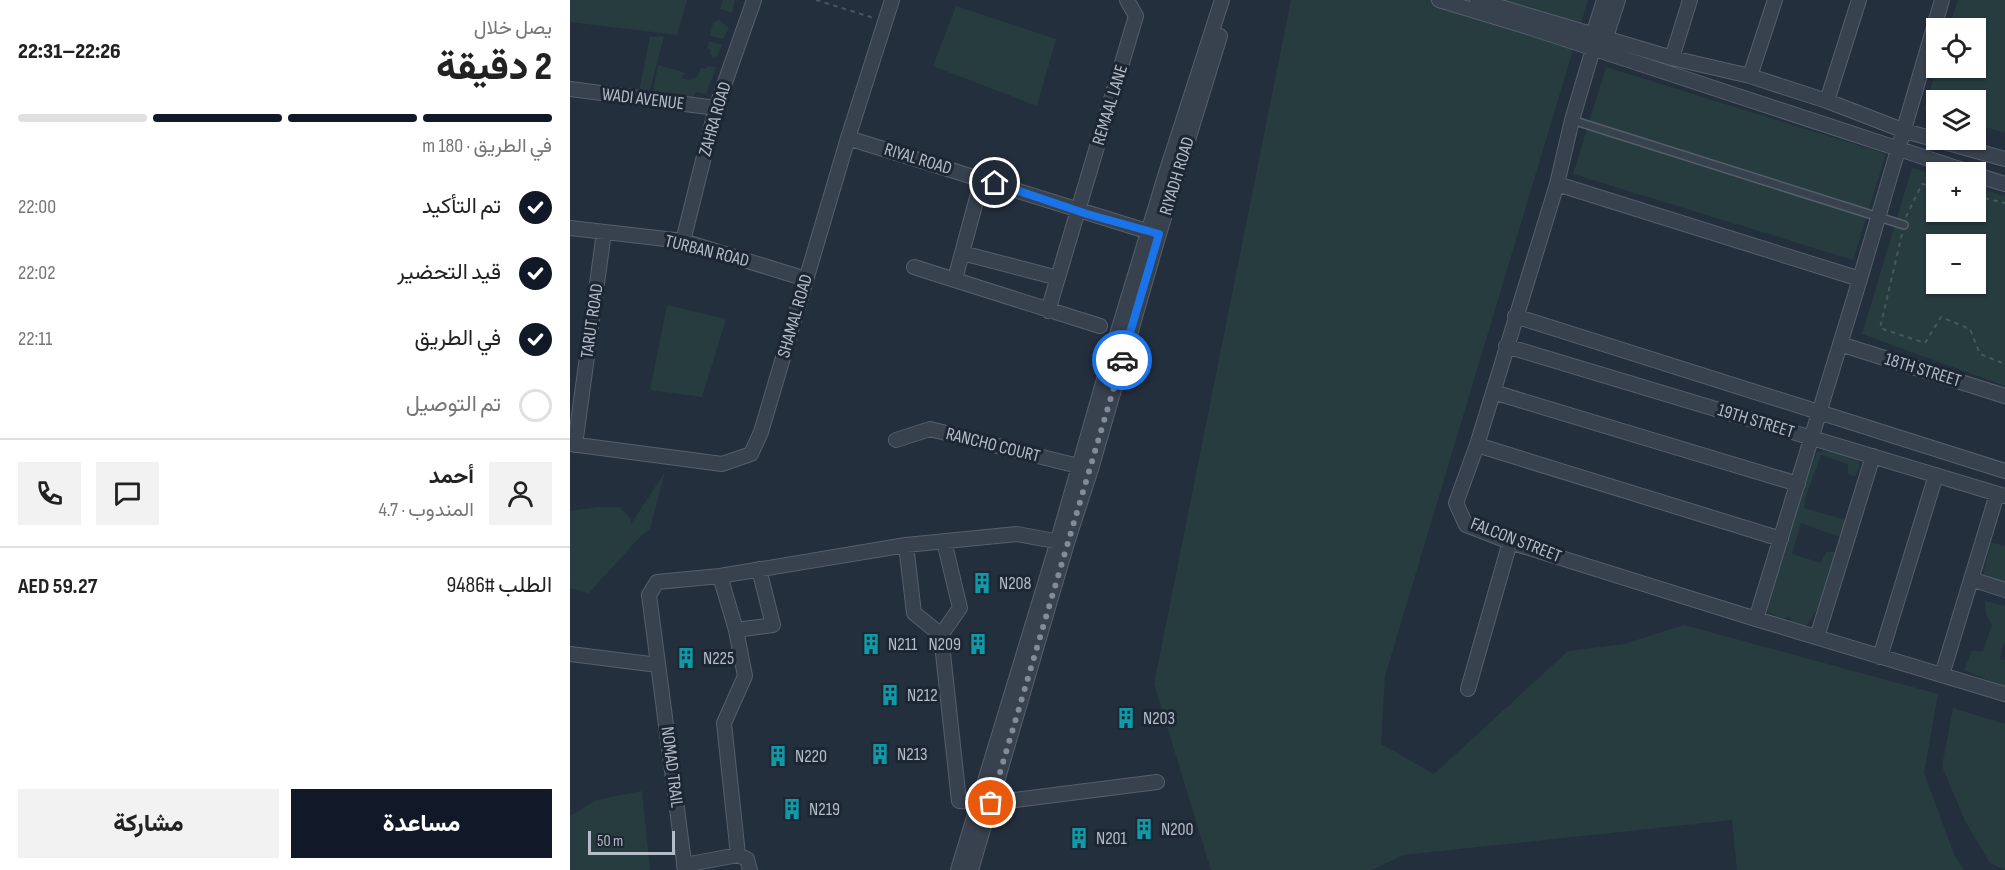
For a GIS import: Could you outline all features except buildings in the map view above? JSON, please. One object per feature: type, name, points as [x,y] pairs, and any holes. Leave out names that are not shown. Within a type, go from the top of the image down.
[{"type":"street","name":"ZAHRA ROAD","points":[[683,241],[716,108],[753,0]]},
{"type":"street","name":"SHAMAL ROAD","points":[[573,445],[722,464],[751,454],[761,432],[848,138],[892,0]]},
{"type":"street","name":"REMAAL LANE","points":[[1048,311],[1136,16],[1127,0]]},
{"type":"street","name":"RIYADH ROAD","points":[[1154,233],[1166,172],[1222,0]]},
{"type":"street","name":"RIYADH ROAD","points":[[970,870],[984,802],[1154,233],[1231,0]]},
{"type":"street","points":[[1439,0],[1531,28],[1597,40],[1750,76],[1827,101],[1905,131],[2005,159]]},
{"type":"street","points":[[1477,0],[1597,40],[1897,150],[1936,162]]},
{"type":"street","points":[[1597,40],[1604,0]]},
{"type":"street","points":[[1597,40],[1618,0]]},
{"type":"street","points":[[1672,58],[1690,0]]},
{"type":"street","points":[[1750,76],[1775,0]]},
{"type":"street","points":[[1827,101],[1859,0]]},
{"type":"street","points":[[1756,619],[1897,150],[1905,131],[1942,0]]},
{"type":"street","name":"FALCON STREET","points":[[1597,40],[1572,120],[1557,184],[1477,445],[1456,503],[1466,525],[1510,542],[2005,694]]},
{"type":"street","name":"WADI AVENUE","points":[[570,89],[716,108]]},
{"type":"street","name":"RIYAL ROAD","points":[[848,138],[1154,233]]},
{"type":"street","points":[[1986,178],[2005,184]]},
{"type":"street","points":[[955,279],[982,179]]},
{"type":"street","points":[[1557,184],[1860,279]]},
{"type":"street","name":"TURBAN ROAD","points":[[570,228],[683,241],[806,279]]},
{"type":"street","name":"TARUT ROAD","points":[[573,445],[604,232]]},
{"type":"street","points":[[962,253],[1059,278]]},
{"type":"street","points":[[914,267],[1100,326]]},
{"type":"street","name":"19TH STREET","points":[[1515,316],[2005,471]]},
{"type":"street","name":"18TH STREET","points":[[1840,344],[2005,396]]},
{"type":"street","name":"19TH STREET","points":[[1506,346],[2001,495]]},
{"type":"street","points":[[1493,392],[1798,484]]},
{"type":"street","name":"RANCHO COURT","points":[[896,440],[930,429],[1085,467]]},
{"type":"street","points":[[1477,445],[1780,538]]},
{"type":"street","points":[[1817,637],[1873,456]]},
{"type":"street","points":[[1880,657],[1936,475]]},
{"type":"street","points":[[1942,675],[1971,579],[2001,495]]},
{"type":"street","points":[[738,855],[724,723],[745,676],[736,630],[720,576],[906,545],[944,541],[1017,534],[1062,542]]},
{"type":"street","points":[[944,541],[960,608],[941,635],[959,801],[984,802],[1157,782]]},
{"type":"street","points":[[1468,689],[1510,542]]},
{"type":"street","points":[[906,545],[914,614],[941,635]]},
{"type":"street","points":[[736,630],[773,625],[759,569]]},
{"type":"street","name":"NOMAD TRAIL","points":[[685,868],[649,595],[657,582],[720,576]]},
{"type":"street","points":[[1971,579],[2005,590]]},
{"type":"street","points":[[570,654],[658,665]]},
{"type":"street","points":[[958,870],[984,802]]},
{"type":"street","points":[[685,868],[717,864],[738,855],[747,859],[750,870]]},
{"type":"lane","points":[[1572,120],[1904,225]]},
{"type":"path","points":[[816,0],[885,21]]},
{"type":"path","points":[[1926,185],[1922,184],[1906,214],[1880,328],[1925,343],[1941,317],[1970,329],[1980,354],[2005,364]]},
{"type":"path","points":[[1986,198],[2005,203]]},
{"type":"green space","points":[[570,0],[687,0],[677,35],[570,22]]},
{"type":"green space","points":[[723,0],[735,0],[732,13],[720,9]]},
{"type":"green space","points":[[1291,0],[1588,0],[1385,676],[1381,744],[1434,774],[1568,651],[1624,644],[1684,625],[1938,694],[1924,773],[1954,854],[1964,870],[1737,870],[1732,820],[1403,855],[1372,870],[1211,870],[1154,684]]},
{"type":"green space","points":[[1958,0],[2005,0],[2005,133],[1986,127],[1986,90],[1930,90],[1934,78],[1986,78],[1986,18],[1952,18]]},
{"type":"green space","points":[[956,6],[1056,39],[1037,106],[933,66]]},
{"type":"green space","points":[[719,20],[729,28],[723,39],[710,36],[713,23]]},
{"type":"green space","points":[[664,36],[650,90],[639,92],[650,37]]},
{"type":"green space","points":[[709,41],[722,45],[717,56],[713,57],[710,54],[711,50],[707,48]]},
{"type":"green space","points":[[658,65],[683,72],[686,74],[682,75],[682,78],[689,80],[698,76],[701,68],[716,67],[706,94],[696,92],[693,98],[653,92]]},
{"type":"green space","points":[[1606,67],[1886,154],[1853,260],[1573,174]]},
{"type":"green space","points":[[1912,168],[1926,172],[1926,222],[1986,222],[1986,190],[2005,196],[2005,386],[1862,334]]},
{"type":"green space","points":[[667,305],[726,319],[702,397],[650,390]]},
{"type":"green space","points":[[1833,451],[1857,459],[1860,465],[1855,477],[1848,474],[1848,464],[1821,455],[1806,496],[1804,508],[1846,520],[1840,537],[1801,523],[1792,554],[1821,563],[1826,552],[1835,552],[1819,607],[1806,626],[1790,622],[1791,618],[1787,617],[1785,620],[1768,612],[1767,605],[1804,484],[1817,452]]},
{"type":"green space","points":[[665,472],[650,529],[589,593],[570,588],[570,511],[597,507],[620,507],[631,519],[631,524]]},
{"type":"green space","points":[[1991,542],[2005,546],[2005,585],[1982,579]]},
{"type":"green space","points":[[1985,601],[2005,606],[2005,643],[2000,659],[2005,660],[2005,687],[1964,670],[1972,651],[1983,651],[1992,625],[1986,614]]},
{"type":"green space","points":[[1953,708],[2005,724],[2005,870],[1990,863],[1965,821],[1942,766]]},
{"type":"green space","points":[[642,791],[650,870],[570,870],[570,816],[597,800]]},
{"type":"way so far","points":[[991,803],[1122,360]]},
{"type":"place","name":"N208","points":[[982,583]]},
{"type":"place","name":"N211","points":[[871,644]]},
{"type":"place","name":"N209","points":[[978,644]]},
{"type":"place","name":"N225","points":[[686,658]]},
{"type":"place","name":"N212","points":[[890,695]]},
{"type":"place","name":"N203","points":[[1126,718]]},
{"type":"place","name":"N213","points":[[880,754]]},
{"type":"place","name":"N220","points":[[778,756]]},
{"type":"place","name":"N219","points":[[792,809]]},
{"type":"place","name":"N200","points":[[1144,829]]},
{"type":"place","name":"N201","points":[[1079,838]]},
{"type":"route","points":[[995,183],[1087,214],[1159,234],[1122,360]]}]
